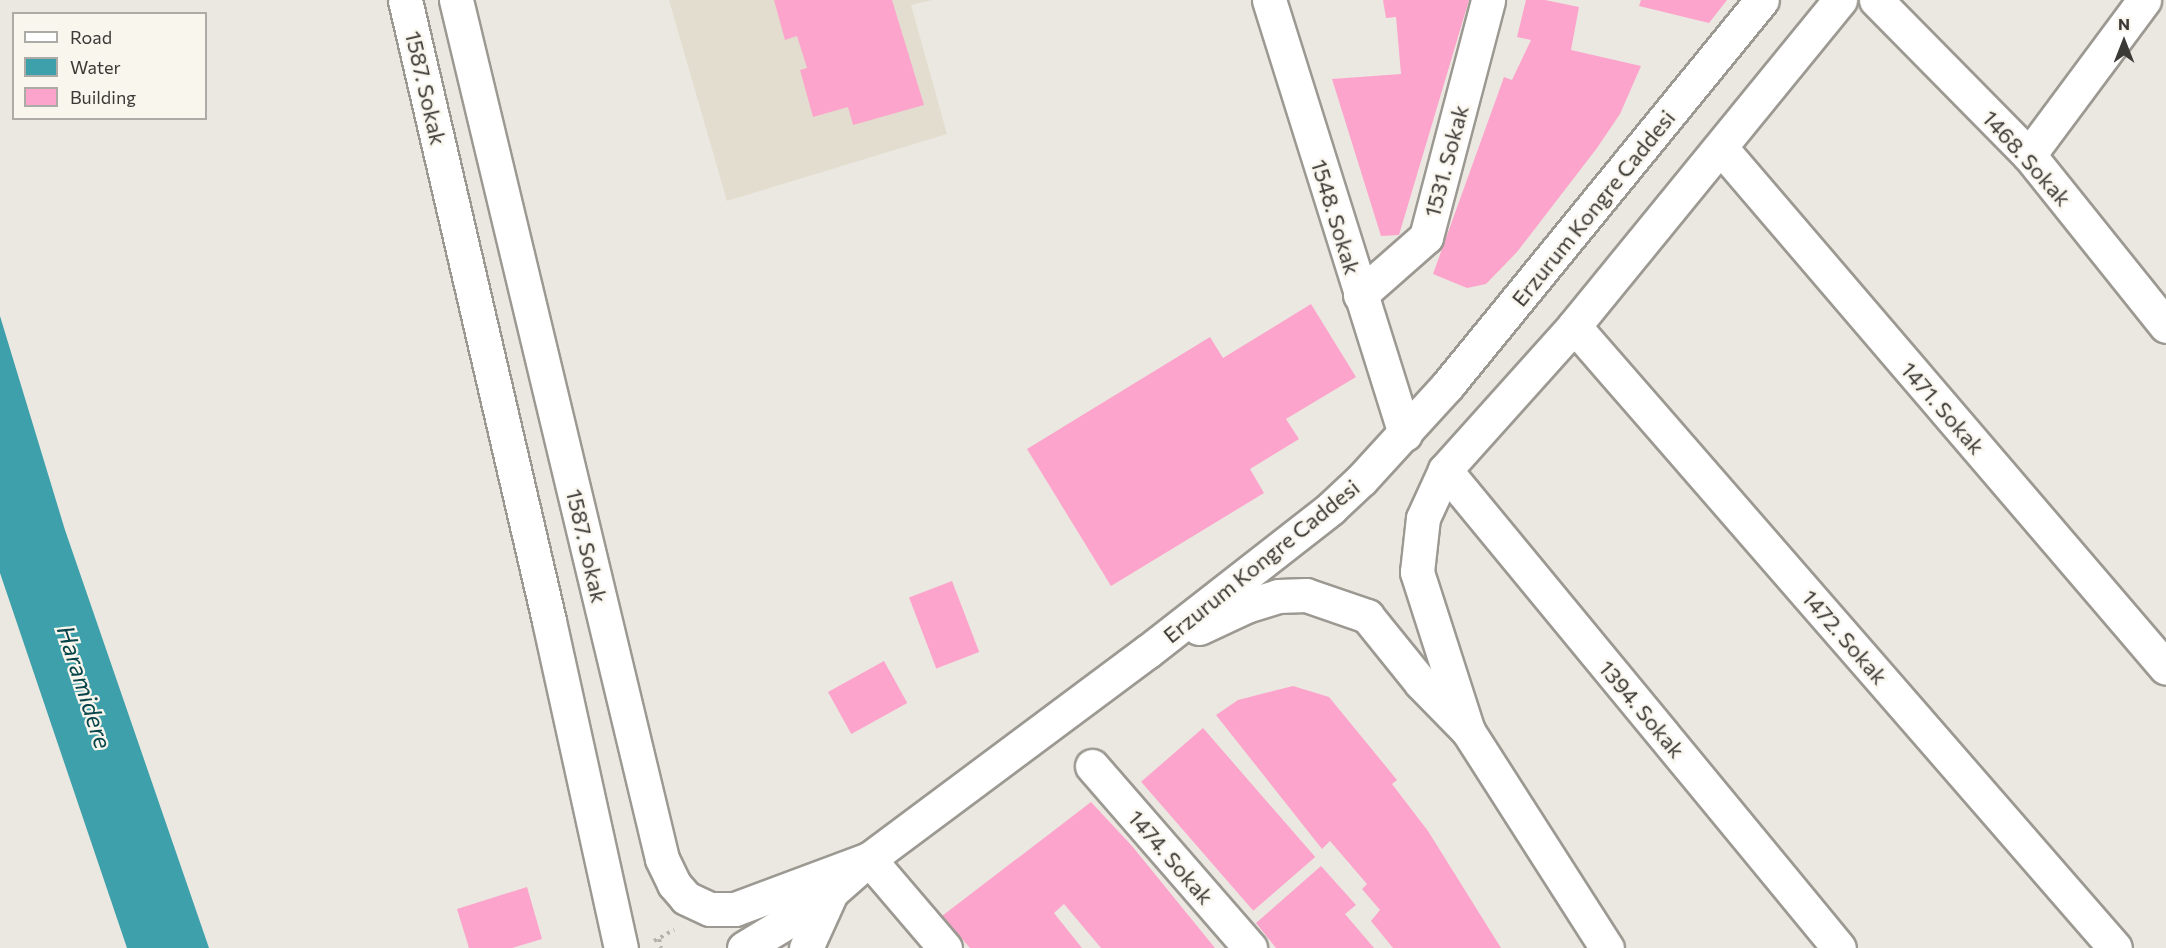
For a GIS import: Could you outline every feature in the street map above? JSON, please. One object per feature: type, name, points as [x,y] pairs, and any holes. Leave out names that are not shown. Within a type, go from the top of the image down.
[{"type":"main road","name":"1587. Sokak","points":[[405,0],[544,598],[621,948]]},
{"type":"main road","name":"1587. Sokak","points":[[456,0],[662,859],[674,884],[686,898],[710,909],[735,909],[869,859]]},
{"type":"main road","name":"1548. Sokak","points":[[1269,0],[1405,434]]},
{"type":"main road","name":"1531. Sokak","points":[[1360,295],[1426,237],[1488,0]]},
{"type":"main road","name":"Erzurum Kongre Caddesi","points":[[744,948],[820,902],[869,859],[1147,652],[1331,508],[1405,434],[1447,386],[1762,0]]},
{"type":"main road","points":[[1468,731],[1417,572],[1423,518],[1445,470],[1574,326],[1840,0]]},
{"type":"main road","name":"1468. Sokak","points":[[1876,0],[2029,155],[2165,323]]},
{"type":"main road","points":[[2029,155],[2144,0]]},
{"type":"main road","name":"1471. Sokak","points":[[1721,148],[2166,668]]},
{"type":"main road","name":"1472. Sokak","points":[[1574,326],[2115,948]]},
{"type":"main road","name":"1394. Sokak","points":[[1445,470],[1839,948]]},
{"type":"main road","points":[[1147,652],[1246,606],[1278,596],[1306,595],[1367,616],[1421,683],[1468,731],[1607,948]]},
{"type":"main road","name":"1474. Sokak","points":[[1092,766],[1250,948]]},
{"type":"main road","points":[[869,859],[945,948]]},
{"type":"main road","points":[[806,948],[831,892]]},
{"type":"path","points":[[658,939],[661,948]]},
{"type":"shaded area","points":[[669,0],[932,0],[911,5],[947,134],[727,201]]},
{"type":"water","name":"Haramidere","points":[[0,316],[65,530],[209,948],[127,948],[0,573]]},
{"type":"building","points":[[774,0],[892,0],[924,105],[853,125],[848,107],[813,117],[800,70],[807,68],[797,36],[785,40]]},
{"type":"building","points":[[1383,0],[1469,0],[1399,235],[1381,236],[1332,79],[1401,74],[1396,17],[1386,18]]},
{"type":"building","points":[[1526,0],[1545,0],[1579,7],[1571,50],[1641,66],[1620,114],[1597,148],[1517,252],[1486,284],[1467,288],[1433,274],[1504,77],[1512,80],[1531,40],[1517,37]]},
{"type":"building","points":[[1641,0],[1727,0],[1709,23],[1639,6]]},
{"type":"building","points":[[1311,304],[1356,377],[1286,419],[1299,439],[1250,469],[1264,493],[1111,586],[1027,449],[1210,337],[1223,358]]},
{"type":"building","points":[[952,581],[979,652],[936,668],[909,597]]},
{"type":"building","points":[[884,661],[907,703],[851,734],[828,692]]},
{"type":"building","points":[[1293,686],[1329,697],[1397,780],[1392,784],[1428,831],[1501,948],[1393,948],[1371,921],[1380,910],[1362,889],[1367,884],[1330,841],[1322,849],[1216,715],[1238,700]]},
{"type":"building","points":[[1203,728],[1315,857],[1253,911],[1141,782]]},
{"type":"building","points":[[1091,802],[1132,846],[1215,948],[1101,948],[1064,904],[1054,913],[1082,948],[970,948],[942,916]]},
{"type":"building","points":[[1321,866],[1356,905],[1345,914],[1374,948],[1276,948],[1256,923]]},
{"type":"building","points":[[527,887],[542,939],[512,948],[469,948],[457,909]]}]
